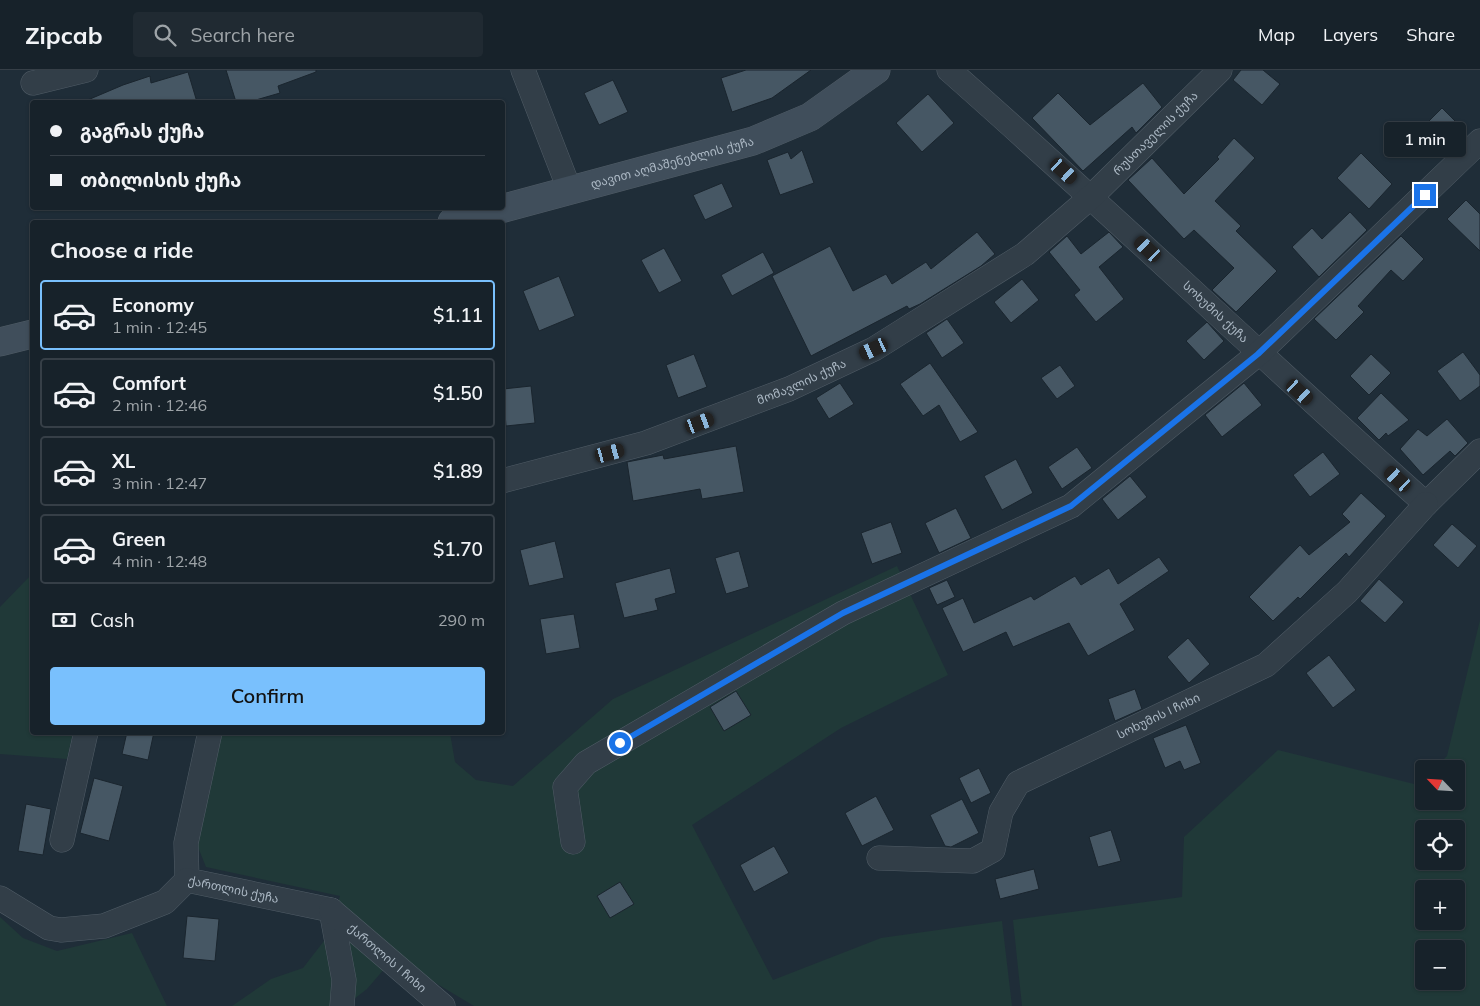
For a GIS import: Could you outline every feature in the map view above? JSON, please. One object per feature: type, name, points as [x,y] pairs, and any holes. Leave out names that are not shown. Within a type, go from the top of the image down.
[{"type":"street","points":[[33,83],[86,70]]},
{"type":"street","points":[[522,70],[570,191]]},
{"type":"street","name":"დავით აღმაშენებლის ქუჩა","points":[[505,208],[753,141],[810,117],[876,70]]},
{"type":"street","name":"სოხუმის ქუჩა","points":[[949,70],[1092,196],[1258,354],[1426,504]]},
{"type":"street","name":"რუსთაველის ქუჩა","points":[[1092,196],[1220,70]]},
{"type":"street","points":[[573,842],[564,787],[586,763],[843,613],[1071,506],[1258,354],[1480,142]]},
{"type":"street","name":"მომავლის ქუჩა","points":[[505,480],[646,444],[789,389],[874,349],[1025,254],[1092,196]]},
{"type":"street","name":"დავით აღმაშენებლის ქუჩა","points":[[460,220],[498,210]]},
{"type":"street","points":[[0,342],[30,334]]},
{"type":"street","points":[[1426,504],[1480,451]]},
{"type":"street","name":"სოხუმის I ჩიხი","points":[[879,858],[973,861],[993,850],[1001,812],[1018,783],[1266,665],[1347,592],[1426,504]]},
{"type":"street","points":[[62,840],[85,735]]},
{"type":"street","name":"ქართლის ქუჩა","points":[[209,735],[186,843],[187,880],[331,910]]},
{"type":"street","points":[[0,898],[48,928],[61,930],[104,926],[165,902],[187,880]]},
{"type":"street","points":[[331,910],[344,980],[342,1006]]},
{"type":"street","name":"ქართლის I ჩიხი","points":[[331,910],[443,1006]]},
{"type":"green space","points":[[897,566],[948,675],[841,728],[692,825],[773,980],[881,938],[1002,921],[1012,1006],[474,1006],[424,976],[398,953],[367,989],[345,1006],[232,1006],[271,979],[303,968],[327,937],[340,896],[206,867],[196,842],[221,735],[450,735],[455,762],[476,780],[513,786],[613,699]]},
{"type":"green space","points":[[30,576],[30,735],[73,735],[67,759],[0,754],[0,607]]},
{"type":"green space","points":[[1480,620],[1480,1006],[1022,1006],[1013,920],[1182,897],[1184,837],[1278,750],[1415,784],[1415,810],[1465,810],[1465,760],[1443,760],[1447,756]]},
{"type":"green space","points":[[0,917],[23,938],[57,951],[132,933],[167,1006],[0,1006]]},
{"type":"building","points":[[226,70],[316,70],[316,72],[278,86],[280,93],[256,100],[235,100]]},
{"type":"building","points":[[746,70],[811,70],[772,98],[732,112],[721,78]]},
{"type":"building","points":[[1241,70],[1263,70],[1280,84],[1262,105],[1233,80]]},
{"type":"building","points":[[188,72],[196,100],[88,100],[150,76],[151,83]]},
{"type":"building","points":[[613,80],[628,112],[599,125],[584,93]]},
{"type":"building","points":[[1143,83],[1162,107],[1136,133],[1132,127],[1083,171],[1032,118],[1058,93],[1090,125]]},
{"type":"building","points":[[928,94],[954,123],[922,152],[896,123]]},
{"type":"building","points":[[1442,108],[1465,131],[1446,150],[1423,127]]},
{"type":"building","points":[[1234,138],[1255,158],[1215,201],[1241,226],[1236,231],[1277,271],[1236,312],[1212,290],[1234,268],[1194,230],[1184,239],[1128,180],[1152,158],[1184,194],[1219,159],[1217,157]]},
{"type":"building","points":[[802,150],[814,183],[780,195],[767,160],[788,152],[791,159]]},
{"type":"building","points":[[1361,153],[1392,184],[1369,209],[1337,178]]},
{"type":"building","points":[[722,183],[733,207],[705,220],[693,195]]},
{"type":"building","points":[[1466,200],[1480,214],[1480,251],[1447,219]]},
{"type":"building","points":[[1350,212],[1367,230],[1319,277],[1292,247],[1312,228],[1322,239]]},
{"type":"building","points":[[977,232],[995,254],[981,266],[920,304],[909,309],[907,306],[811,356],[772,276],[830,246],[853,291],[886,274],[892,284],[926,262],[931,269]]},
{"type":"building","points":[[1109,232],[1123,247],[1099,267],[1124,299],[1096,322],[1074,295],[1080,290],[1049,252],[1067,236],[1081,254]]},
{"type":"building","points":[[1401,236],[1424,259],[1403,281],[1391,270],[1358,306],[1364,312],[1336,340],[1314,319]]},
{"type":"building","points":[[664,248],[682,281],[659,293],[641,260]]},
{"type":"building","points":[[763,252],[774,273],[732,296],[721,275]]},
{"type":"building","points":[[559,276],[575,316],[539,331],[523,291]]},
{"type":"building","points":[[1022,279],[1039,300],[1011,323],[994,302]]},
{"type":"building","points":[[947,319],[964,343],[942,358],[926,333]]},
{"type":"building","points":[[1207,322],[1224,341],[1204,360],[1186,341]]},
{"type":"building","points":[[1463,352],[1480,375],[1480,386],[1460,401],[1437,371]]},
{"type":"building","points":[[694,354],[707,387],[678,398],[666,365]]},
{"type":"building","points":[[1371,354],[1391,373],[1369,395],[1350,376]]},
{"type":"building","points":[[930,363],[978,432],[960,442],[939,405],[923,416],[900,384]]},
{"type":"building","points":[[1060,365],[1075,386],[1057,399],[1041,378]]},
{"type":"building","points":[[840,383],[854,404],[829,419],[816,398]]},
{"type":"building","points":[[1244,383],[1262,405],[1222,437],[1205,415]]},
{"type":"building","points":[[531,386],[535,423],[506,426],[505,389]]},
{"type":"building","points":[[1381,393],[1409,420],[1388,436],[1386,433],[1379,440],[1357,418]]},
{"type":"building","points":[[1447,419],[1468,443],[1455,456],[1450,451],[1423,475],[1400,449],[1418,429],[1427,436]]},
{"type":"building","points":[[736,446],[744,492],[702,499],[700,489],[633,501],[627,462],[663,455],[664,459]]},
{"type":"building","points":[[1077,447],[1092,468],[1062,489],[1048,467]]},
{"type":"building","points":[[1323,452],[1340,474],[1310,497],[1293,475]]},
{"type":"building","points":[[1016,459],[1033,493],[1002,510],[984,476]]},
{"type":"building","points":[[1130,476],[1147,497],[1118,520],[1102,499]]},
{"type":"building","points":[[1361,493],[1386,516],[1349,557],[1346,553],[1300,599],[1298,597],[1273,621],[1249,597],[1300,545],[1309,555],[1350,522],[1342,514]]},
{"type":"building","points":[[956,508],[971,538],[939,553],[925,523]]},
{"type":"building","points":[[891,522],[902,553],[872,564],[861,533]]},
{"type":"building","points":[[1452,524],[1477,546],[1458,568],[1433,545]]},
{"type":"building","points":[[555,541],[564,578],[529,586],[520,550]]},
{"type":"building","points":[[739,551],[749,587],[726,594],[715,558]]},
{"type":"building","points":[[1159,557],[1169,571],[1120,604],[1135,630],[1088,656],[1069,623],[1013,647],[1006,632],[963,652],[942,608],[963,598],[974,623],[1031,596],[1034,600],[1075,576],[1081,585],[1109,568],[1118,584]]},
{"type":"building","points":[[670,568],[676,593],[655,599],[658,610],[624,618],[615,583]]},
{"type":"building","points":[[1379,579],[1404,602],[1385,623],[1360,601]]},
{"type":"building","points":[[947,580],[955,597],[937,605],[929,588]]},
{"type":"building","points":[[574,614],[580,648],[546,654],[540,619]]},
{"type":"building","points":[[1188,638],[1210,664],[1189,683],[1167,657]]},
{"type":"building","points":[[1329,655],[1356,690],[1333,708],[1306,673]]},
{"type":"building","points":[[1135,689],[1142,709],[1115,721],[1108,699]]},
{"type":"building","points":[[736,691],[751,715],[724,731],[710,707]]},
{"type":"building","points":[[1186,725],[1201,763],[1184,770],[1180,761],[1165,768],[1153,738]]},
{"type":"building","points":[[126,735],[153,735],[148,760],[122,754]]},
{"type":"building","points":[[979,768],[991,793],[971,803],[959,778]]},
{"type":"building","points":[[94,778],[123,786],[109,841],[80,833]]},
{"type":"building","points":[[876,796],[894,830],[862,846],[845,813]]},
{"type":"building","points":[[962,799],[979,833],[951,847],[945,846],[930,815]]},
{"type":"building","points":[[26,804],[51,809],[43,855],[18,851]]},
{"type":"building","points":[[1111,830],[1121,861],[1098,867],[1089,837]]},
{"type":"building","points":[[774,846],[789,873],[754,892],[740,865]]},
{"type":"building","points":[[1034,869],[1039,889],[1000,899],[995,879]]},
{"type":"building","points":[[620,882],[634,904],[610,918],[597,896]]},
{"type":"building","points":[[187,916],[219,919],[215,961],[183,958]]},
{"type":"route","points":[[620,743],[843,613],[1071,506],[1258,354],[1425,195]]}]
